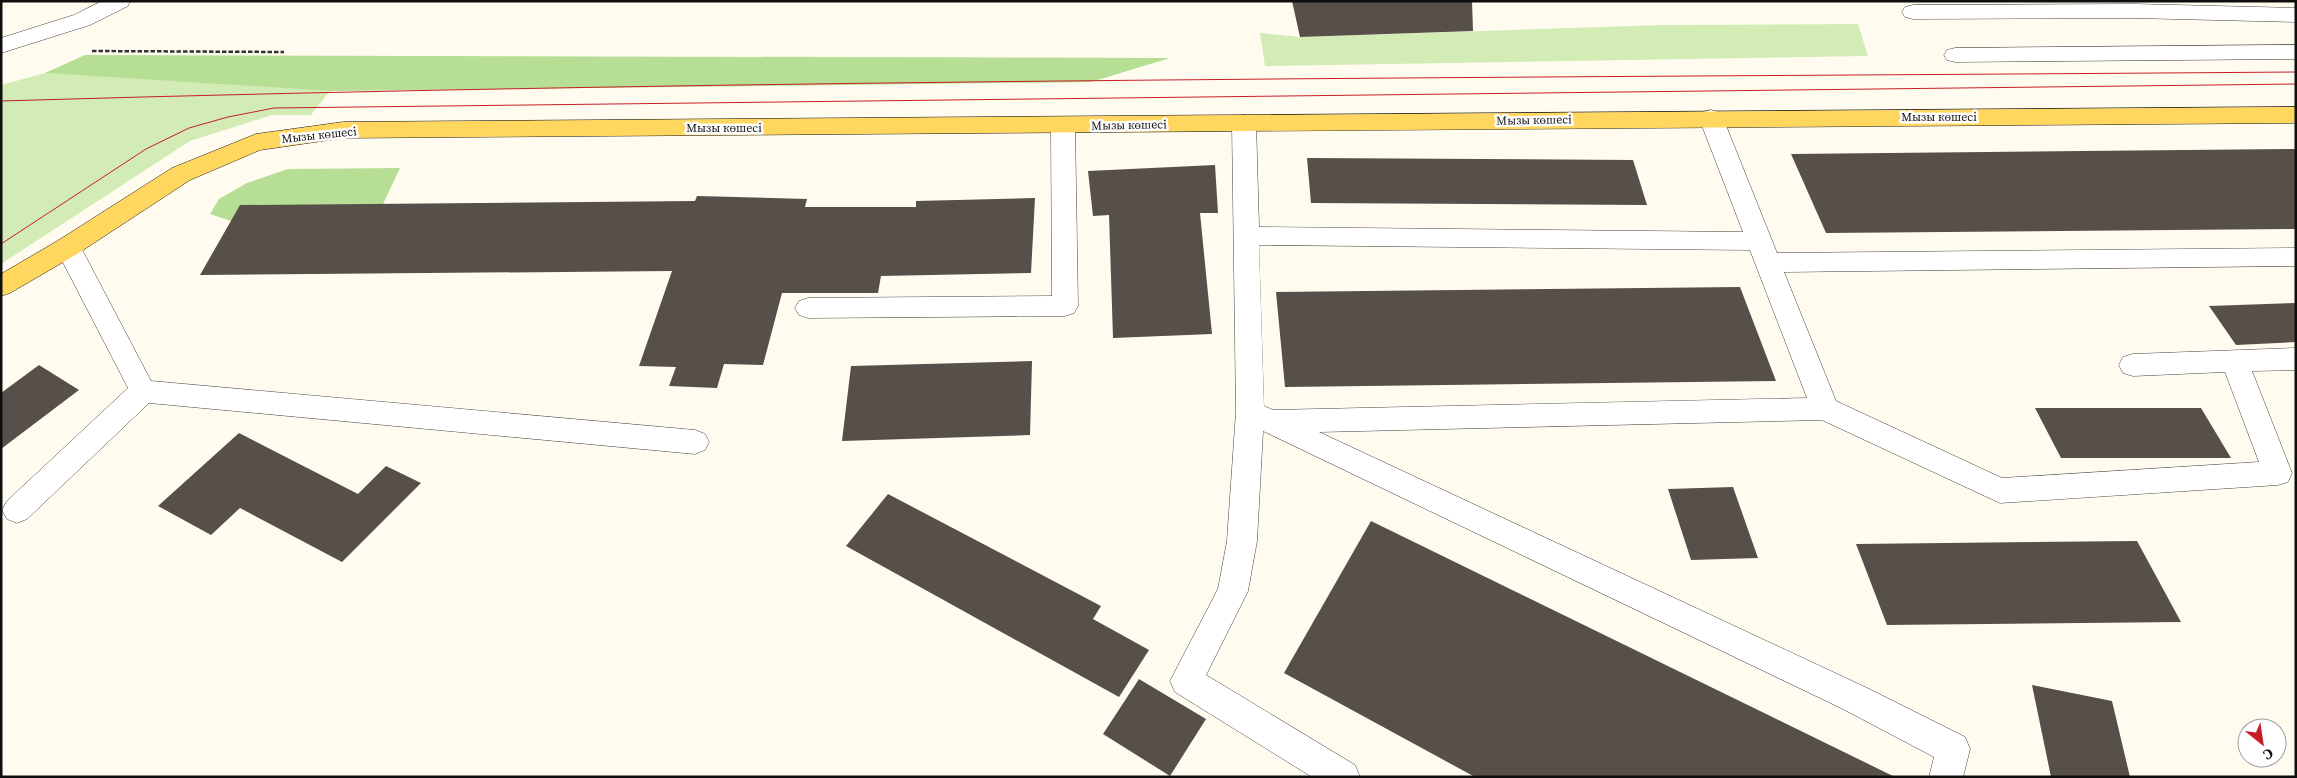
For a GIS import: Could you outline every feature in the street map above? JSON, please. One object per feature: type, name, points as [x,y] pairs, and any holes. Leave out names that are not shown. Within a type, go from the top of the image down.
[{"type":"main road","name":"Мызы көшесі","points":[[1,286],[68,247],[181,174],[256,142],[343,130],[1063,126],[1711,118],[2296,115]]},
{"type":"street","points":[[1,46],[82,20],[120,1]]},
{"type":"street","points":[[1914,12],[2126,6],[2296,15]]},
{"type":"street","points":[[1955,55],[2296,52]]},
{"type":"street","points":[[1711,118],[1826,409]]},
{"type":"street","points":[[1244,123],[1246,236],[1260,416],[1242,541],[1232,590],[1186,681],[1343,777]]},
{"type":"street","points":[[808,308],[1065,306],[1063,126]]},
{"type":"street","points":[[1246,236],[1763,252],[2296,257]]},
{"type":"street","points":[[68,247],[143,391]]},
{"type":"street","points":[[2133,365],[2296,359]]},
{"type":"street","points":[[1260,416],[1826,409],[2000,491],[2278,473],[2234,361]]},
{"type":"street","points":[[17,510],[143,391],[695,442]]},
{"type":"street","points":[[1260,416],[1854,698],[1953,749],[1946,777]]},
{"type":"path","points":[[86,51],[284,52]]},
{"type":"green space","points":[[1858,24],[1868,56],[1265,66],[1260,33],[1300,37],[1663,25]]},
{"type":"green space","points":[[85,55],[1170,58],[1091,82],[332,91],[45,73]]},
{"type":"green space","points":[[45,73],[338,81],[311,115],[272,115],[190,141],[1,264],[1,85]]},
{"type":"green space","points":[[400,168],[383,204],[231,221],[210,214],[219,199],[247,183],[288,169]]},
{"type":"building","points":[[1292,1],[1472,1],[1473,31],[1300,37]]},
{"type":"building","points":[[2296,149],[2296,229],[1826,233],[1791,154]]},
{"type":"building","points":[[1307,158],[1633,160],[1647,205],[1311,203]]},
{"type":"building","points":[[1215,165],[1218,213],[1200,213],[1212,334],[1113,338],[1109,215],[1093,216],[1088,171]]},
{"type":"building","points":[[697,196],[807,199],[805,207],[916,207],[916,201],[1035,198],[1031,273],[881,276],[878,293],[782,293],[763,365],[724,364],[717,388],[669,386],[676,367],[639,366],[672,271],[200,275],[240,205],[695,201]]},
{"type":"building","points":[[1740,287],[1776,381],[1285,387],[1276,292]]},
{"type":"building","points":[[2296,303],[2296,342],[2236,345],[2209,306]]},
{"type":"building","points":[[1032,361],[1030,435],[842,441],[851,366]]},
{"type":"building","points":[[39,365],[79,390],[1,449],[1,393]]},
{"type":"building","points":[[2035,408],[2201,408],[2231,458],[2061,458]]},
{"type":"building","points":[[239,433],[358,494],[386,466],[421,483],[342,562],[240,508],[211,535],[158,506]]},
{"type":"building","points":[[1733,487],[1758,558],[1691,560],[1668,489]]},
{"type":"building","points":[[888,494],[1101,606],[1093,619],[1149,650],[1119,697],[846,546]]},
{"type":"building","points":[[1371,521],[1895,777],[1475,777],[1284,673]]},
{"type":"building","points":[[2137,541],[2181,622],[1887,625],[1856,544]]},
{"type":"building","points":[[1139,679],[1206,719],[1170,776],[1103,734]]},
{"type":"building","points":[[2032,685],[2112,701],[2130,777],[2051,777]]},
{"type":"tram line","points":[[1,101],[288,93],[862,83],[2296,72]]},
{"type":"tram line","points":[[1,244],[146,149],[189,128],[228,117],[274,108],[2296,84]]}]
